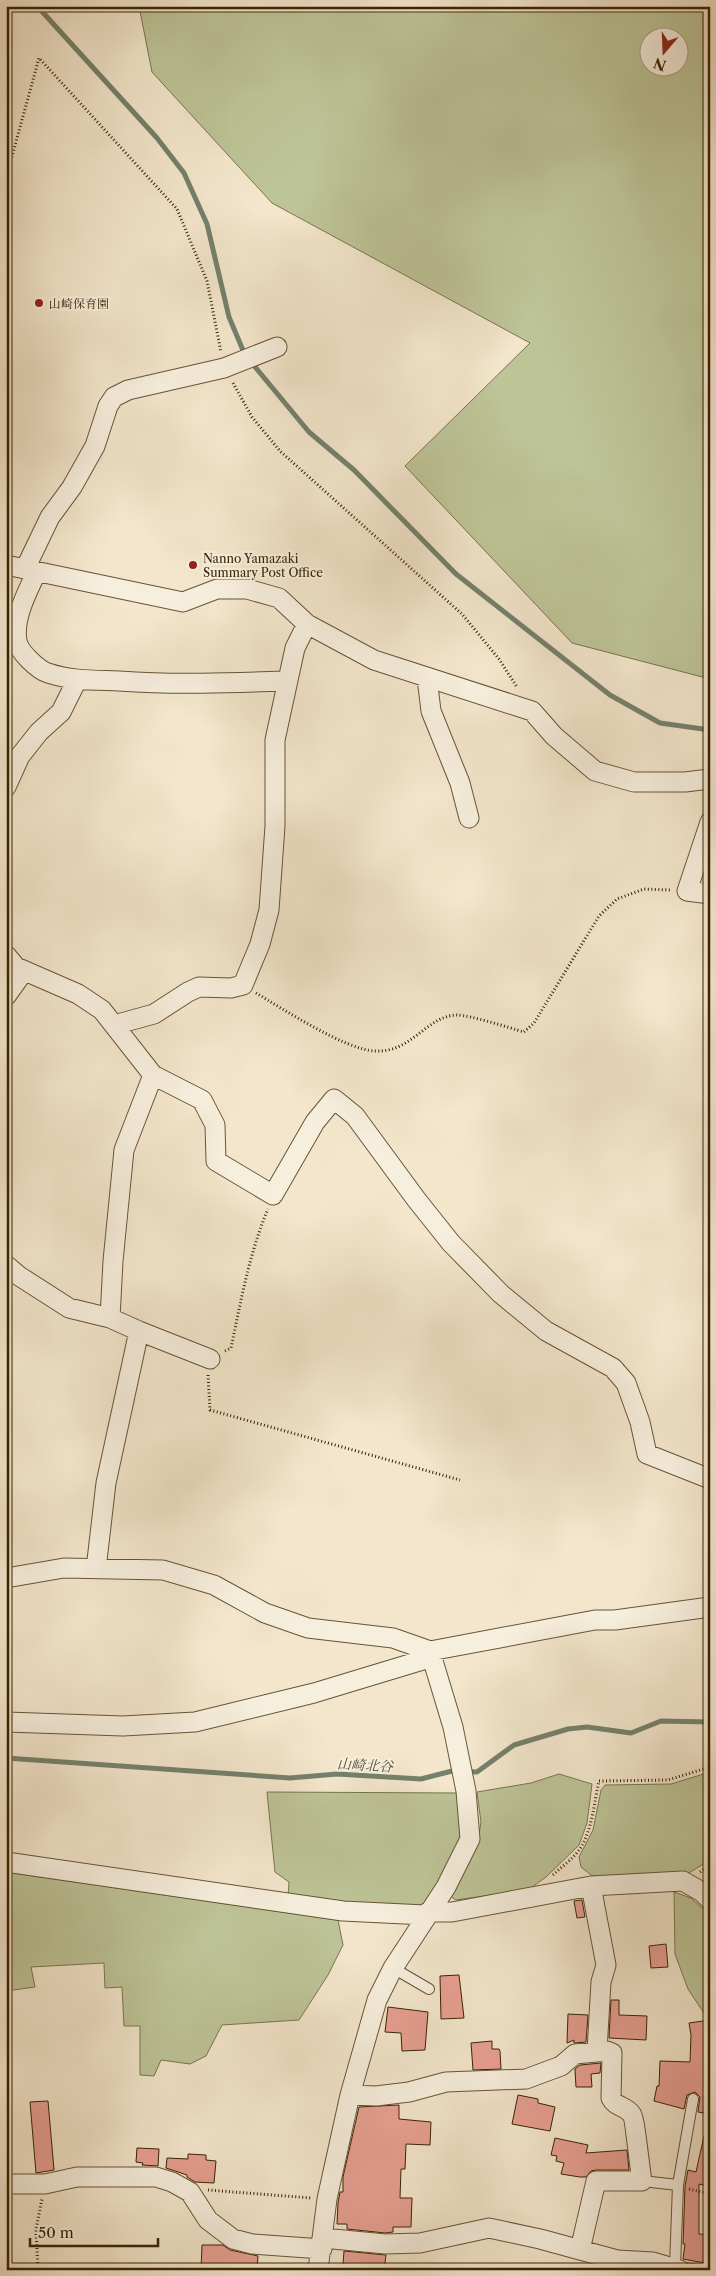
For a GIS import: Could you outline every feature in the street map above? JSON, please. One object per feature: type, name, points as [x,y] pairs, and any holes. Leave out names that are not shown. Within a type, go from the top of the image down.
[{"type":"street","points":[[277,347],[224,368],[128,390],[114,396],[108,406],[95,446],[72,487],[50,517],[31,571],[17,623],[17,643],[29,659],[45,672],[77,680],[168,684],[286,681]]},
{"type":"street","points":[[6,565],[183,602],[217,589],[246,589],[279,598],[308,624],[374,660],[532,710],[554,736],[595,771],[634,782],[685,782],[710,779]]},
{"type":"street","points":[[114,1026],[154,1014],[199,987],[231,988],[242,985],[260,944],[269,910],[275,826],[275,740],[294,648],[308,624]]},
{"type":"street","points":[[426,678],[431,711],[460,783],[469,818]]},
{"type":"street","points":[[6,787],[20,756],[39,732],[61,712],[77,680]]},
{"type":"street","points":[[710,822],[687,891],[710,894]]},
{"type":"street","points":[[6,955],[16,967],[78,994],[102,1010],[153,1075],[202,1100],[215,1125],[216,1161],[274,1196],[315,1122],[334,1099],[355,1116],[451,1243],[501,1294],[546,1331],[612,1368],[626,1383],[640,1422],[647,1454],[710,1479]]},
{"type":"street","points":[[6,996],[24,971]]},
{"type":"street","points":[[110,1318],[113,1261],[124,1150],[153,1075]]},
{"type":"street","points":[[6,1265],[19,1276],[69,1308],[110,1318],[210,1358]]},
{"type":"street","points":[[96,1569],[106,1483],[139,1331]]},
{"type":"street","points":[[6,1578],[64,1568],[163,1570],[214,1585],[265,1613],[308,1628],[393,1638],[430,1651],[595,1620],[615,1620],[710,1607]]},
{"type":"street","points":[[6,1722],[123,1726],[196,1722],[314,1693],[423,1660],[430,1651]]},
{"type":"street","points":[[318,2270],[327,2199],[350,2094],[377,2000],[426,1914],[446,1887],[470,1839],[466,1791],[453,1727],[430,1651]]},
{"type":"street","points":[[6,1862],[343,1911],[426,1914],[452,1912],[592,1886],[683,1881],[702,1892],[710,1900]]},
{"type":"street","points":[[592,1886],[606,1965],[601,1982],[597,2051]]},
{"type":"street","points":[[350,2094],[376,2096],[409,2092],[446,2082],[526,2079],[561,2066],[574,2054],[597,2051],[612,2053],[611,2098],[613,2103],[630,2112],[634,2118],[642,2181],[596,2181],[580,2250]]},
{"type":"street","points":[[6,2184],[45,2184],[77,2177],[137,2175],[172,2182],[190,2192],[208,2220],[233,2239],[252,2244],[420,2243],[489,2228],[617,2260],[669,2268]]},
{"type":"lane","points":[[394,1968],[430,1989]]},
{"type":"lane","points":[[669,2268],[678,2185],[692,2099]]},
{"type":"lane","points":[[642,2181],[678,2185]]},
{"type":"path","points":[[242,985],[313,1026],[360,1048],[376,1051],[400,1048],[432,1024],[457,1015],[524,1032],[534,1023],[600,916],[617,898],[644,889],[687,891]]},
{"type":"path","points":[[274,1196],[256,1236],[231,1348],[210,1358],[207,1388],[210,1410],[460,1480]]},
{"type":"path","points":[[529,1898],[578,1851],[589,1826],[599,1781],[668,1780],[710,1768]]},
{"type":"path","points":[[38,2270],[36,2229],[45,2184]]},
{"type":"path","points":[[678,2185],[707,2195],[710,2194]]},
{"type":"path","points":[[190,2192],[214,2189],[327,2199]]},
{"type":"green space","points":[[139,6],[710,6],[710,679],[572,643],[405,466],[530,343],[272,203],[152,72]]},
{"type":"green space","points":[[710,1772],[710,1860],[687,1874],[607,1879],[591,1875],[581,1867],[579,1857],[593,1830],[601,1790],[605,1785],[671,1784]]},
{"type":"green space","points":[[559,1774],[592,1784],[587,1823],[579,1845],[546,1877],[528,1890],[456,1900],[447,1894],[477,1846],[481,1822],[477,1792],[531,1783]]},
{"type":"green space","points":[[267,1792],[458,1793],[463,1833],[458,1848],[426,1904],[416,1909],[288,1897],[289,1882],[275,1872]]},
{"type":"green space","points":[[6,1872],[338,1920],[343,1945],[328,1975],[299,2020],[222,2025],[206,2056],[190,2064],[161,2060],[154,2076],[140,2075],[140,2026],[124,2026],[122,1987],[105,1988],[104,1963],[31,1967],[35,1987],[6,1991]]},
{"type":"green space","points":[[674,1892],[691,1898],[710,1916],[710,2022],[688,1989],[675,1954]]},
{"type":"green space","points":[[682,2262],[710,2266],[710,2270],[687,2270]]},
{"type":"building","points":[[582,1900],[585,1917],[577,1918],[574,1901]]},
{"type":"building","points":[[666,1944],[668,1967],[651,1968],[649,1946]]},
{"type":"building","points":[[459,1975],[464,2018],[441,2019],[440,1976]]},
{"type":"building","points":[[611,2000],[619,2000],[619,2015],[647,2016],[646,2040],[609,2038]]},
{"type":"building","points":[[388,2007],[428,2012],[425,2050],[402,2051],[401,2033],[385,2032]]},
{"type":"building","points":[[568,2014],[588,2015],[586,2042],[574,2043],[574,2040],[567,2043]]},
{"type":"building","points":[[710,2020],[710,2114],[698,2112],[700,2097],[695,2092],[687,2095],[684,2109],[654,2101],[657,2086],[659,2086],[660,2061],[690,2062],[691,2035],[689,2023]]},
{"type":"building","points":[[492,2041],[492,2049],[499,2049],[500,2051],[501,2069],[473,2070],[471,2043]]},
{"type":"building","points":[[601,2063],[600,2073],[591,2074],[592,2087],[576,2087],[575,2069],[580,2065]]},
{"type":"building","points":[[518,2095],[538,2099],[538,2103],[555,2107],[550,2131],[512,2124]]},
{"type":"building","points":[[48,2101],[54,2170],[36,2173],[30,2102]]},
{"type":"building","points":[[399,2105],[399,2119],[431,2122],[430,2145],[406,2144],[405,2169],[401,2169],[400,2198],[412,2198],[411,2227],[393,2227],[393,2232],[385,2233],[347,2229],[347,2224],[337,2224],[338,2203],[340,2192],[343,2192],[343,2177],[359,2107]]},
{"type":"building","points":[[704,2136],[710,2137],[710,2187],[699,2184],[699,2234],[710,2235],[710,2264],[683,2259],[685,2244],[683,2244],[685,2186],[688,2170],[696,2172]]},
{"type":"building","points":[[555,2138],[588,2145],[586,2153],[627,2150],[629,2170],[596,2170],[591,2171],[586,2177],[561,2174],[564,2163],[556,2161],[557,2156],[551,2155]]},
{"type":"building","points":[[137,2148],[159,2149],[158,2166],[142,2165],[143,2163],[136,2162]]},
{"type":"building","points":[[188,2154],[206,2155],[206,2160],[216,2161],[214,2183],[195,2182],[187,2177],[187,2175],[166,2168],[167,2158],[188,2159]]},
{"type":"building","points":[[202,2245],[223,2245],[230,2250],[258,2256],[257,2270],[201,2270]]},
{"type":"building","points":[[344,2251],[386,2255],[384,2270],[361,2270],[361,2266],[343,2264]]},
{"type":"waterway","points":[[37,6],[157,138],[184,173],[207,224],[229,317],[245,355]]},
{"type":"waterway","points":[[251,362],[309,432],[354,470],[456,574],[610,695],[660,723],[710,730]]},
{"type":"waterway","name":"山崎北谷","points":[[6,1758],[290,1778],[337,1774],[421,1779],[452,1771],[477,1772],[514,1745],[568,1729],[587,1727],[631,1733],[661,1721],[710,1722]]},
{"type":"place","name":"山崎保育園","points":[[39,303]]},
{"type":"place","name":"Nanno Yamazaki Summary Post Office","points":[[193,565]]}]
